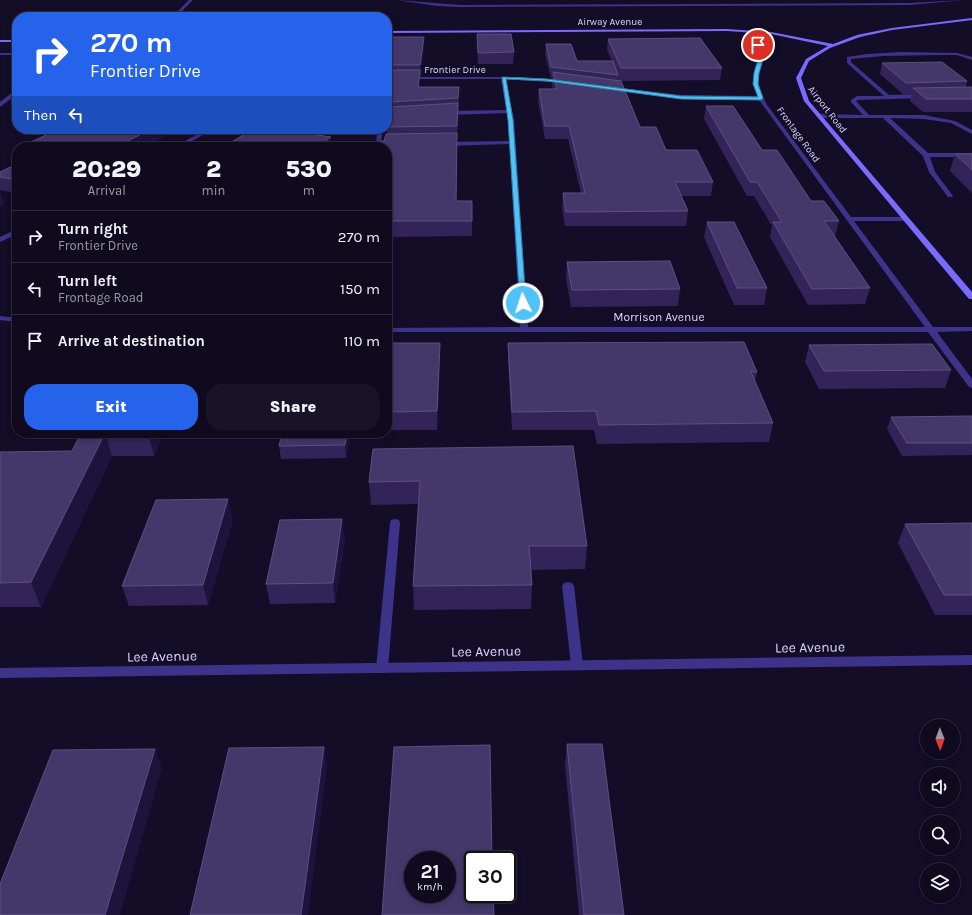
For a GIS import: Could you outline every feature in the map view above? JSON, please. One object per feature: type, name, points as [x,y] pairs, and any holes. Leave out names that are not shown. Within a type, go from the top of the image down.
[{"type":"main road","name":"Airport Road","points":[[972,19],[876,33],[832,45],[809,58],[803,66],[798,78],[804,97],[972,297]]},
{"type":"main road","name":"Airway Avenue","points":[[392,32],[754,31],[832,45]]},
{"type":"main road","points":[[0,41],[12,41]]},
{"type":"street","points":[[179,12],[191,0]]},
{"type":"street","points":[[398,0],[437,6],[468,6],[910,4],[963,0]]},
{"type":"street","name":"Frontage Road","points":[[754,31],[754,37],[760,48],[762,56],[755,80],[756,88],[761,98],[972,385]]},
{"type":"street","points":[[0,54],[12,54]]},
{"type":"street","points":[[887,96],[849,62],[849,58],[853,56],[869,55],[956,54],[972,59]]},
{"type":"street","name":"Frontier Drive","points":[[392,78],[528,78],[576,84]]},
{"type":"street","points":[[503,78],[509,112],[512,143],[524,330]]},
{"type":"street","points":[[606,88],[687,98],[761,98]]},
{"type":"street","points":[[0,105],[12,95]]},
{"type":"street","points":[[868,117],[853,101],[857,98],[887,96],[934,96]]},
{"type":"street","points":[[440,113],[509,112]]},
{"type":"street","points":[[820,116],[924,117],[953,122],[972,132]]},
{"type":"street","points":[[885,117],[926,155],[932,172],[950,196]]},
{"type":"street","points":[[186,142],[202,134]]},
{"type":"street","points":[[441,144],[512,143]]},
{"type":"street","points":[[392,144],[401,144]]},
{"type":"street","points":[[926,155],[972,155]]},
{"type":"street","points":[[849,219],[906,219]]},
{"type":"street","points":[[0,240],[12,234]]},
{"type":"street","points":[[0,318],[12,319]]},
{"type":"street","name":"Morrison Avenue","points":[[392,330],[972,329]]},
{"type":"street","points":[[382,668],[395,523]]},
{"type":"street","points":[[568,586],[577,665]]},
{"type":"street","name":"Lee Avenue","points":[[0,673],[972,660]]},
{"type":"building","points":[[477,34],[511,34],[514,52],[478,53]]},
{"type":"building","points":[[392,37],[424,37],[420,65],[392,65]]},
{"type":"building","points":[[700,38],[722,68],[621,68],[608,39]]},
{"type":"building","points":[[546,44],[571,44],[577,61],[613,61],[618,75],[551,67]]},
{"type":"building","points":[[942,62],[967,81],[906,83],[882,63]]},
{"type":"building","points":[[392,70],[420,70],[418,87],[459,87],[458,98],[392,102]]},
{"type":"building","points":[[553,72],[621,81],[640,127],[656,127],[666,150],[697,150],[713,182],[675,182],[688,211],[566,212],[563,193],[585,193],[569,126],[545,126],[539,89],[557,89]]},
{"type":"building","points":[[972,87],[972,99],[926,99],[913,88]]},
{"type":"building","points":[[458,103],[457,126],[392,127],[392,107]]},
{"type":"building","points":[[706,106],[733,106],[762,150],[777,150],[811,201],[824,201],[839,221],[824,221],[870,288],[812,289],[773,222],[782,222],[757,182],[750,182]]},
{"type":"building","points":[[457,133],[456,201],[472,201],[472,221],[392,221],[392,142],[381,142],[384,141],[386,134]]},
{"type":"building","points":[[48,134],[142,134],[125,142],[31,142]]},
{"type":"building","points":[[245,134],[310,134],[331,137],[324,142],[231,142]]},
{"type":"building","points":[[955,154],[972,154],[972,170]]},
{"type":"building","points":[[12,166],[12,179],[0,177],[0,172]]},
{"type":"building","points":[[707,222],[734,222],[767,288],[737,288]]},
{"type":"building","points":[[670,261],[680,289],[572,290],[567,262]]},
{"type":"building","points":[[744,342],[757,372],[751,372],[773,423],[599,425],[596,411],[512,412],[508,343]]},
{"type":"building","points":[[392,343],[440,343],[437,411],[392,412]]},
{"type":"building","points":[[932,344],[951,370],[824,371],[809,345]]},
{"type":"building","points":[[972,416],[972,443],[907,443],[891,417]]},
{"type":"building","points":[[78,438],[103,438],[31,582],[0,583],[0,452],[72,451]]},
{"type":"building","points":[[281,438],[346,438],[345,445],[279,446]]},
{"type":"building","points":[[573,446],[587,546],[529,546],[532,585],[413,586],[420,481],[369,482],[373,449]]},
{"type":"building","points":[[228,499],[203,585],[122,586],[156,500]]},
{"type":"building","points":[[342,519],[333,583],[266,584],[280,520]]},
{"type":"building","points":[[972,523],[972,595],[944,595],[905,524]]},
{"type":"building","points":[[567,744],[602,744],[624,915],[584,915]]},
{"type":"building","points":[[490,745],[492,851],[464,851],[464,903],[493,903],[494,915],[382,915],[394,747]]},
{"type":"building","points":[[324,747],[301,915],[190,915],[229,748]]},
{"type":"building","points":[[155,749],[105,915],[0,915],[0,884],[53,750]]},
{"type":"route","points":[[523,303],[511,120],[503,78],[547,80],[681,97],[761,98],[755,84],[756,73],[762,56],[758,45]]}]
